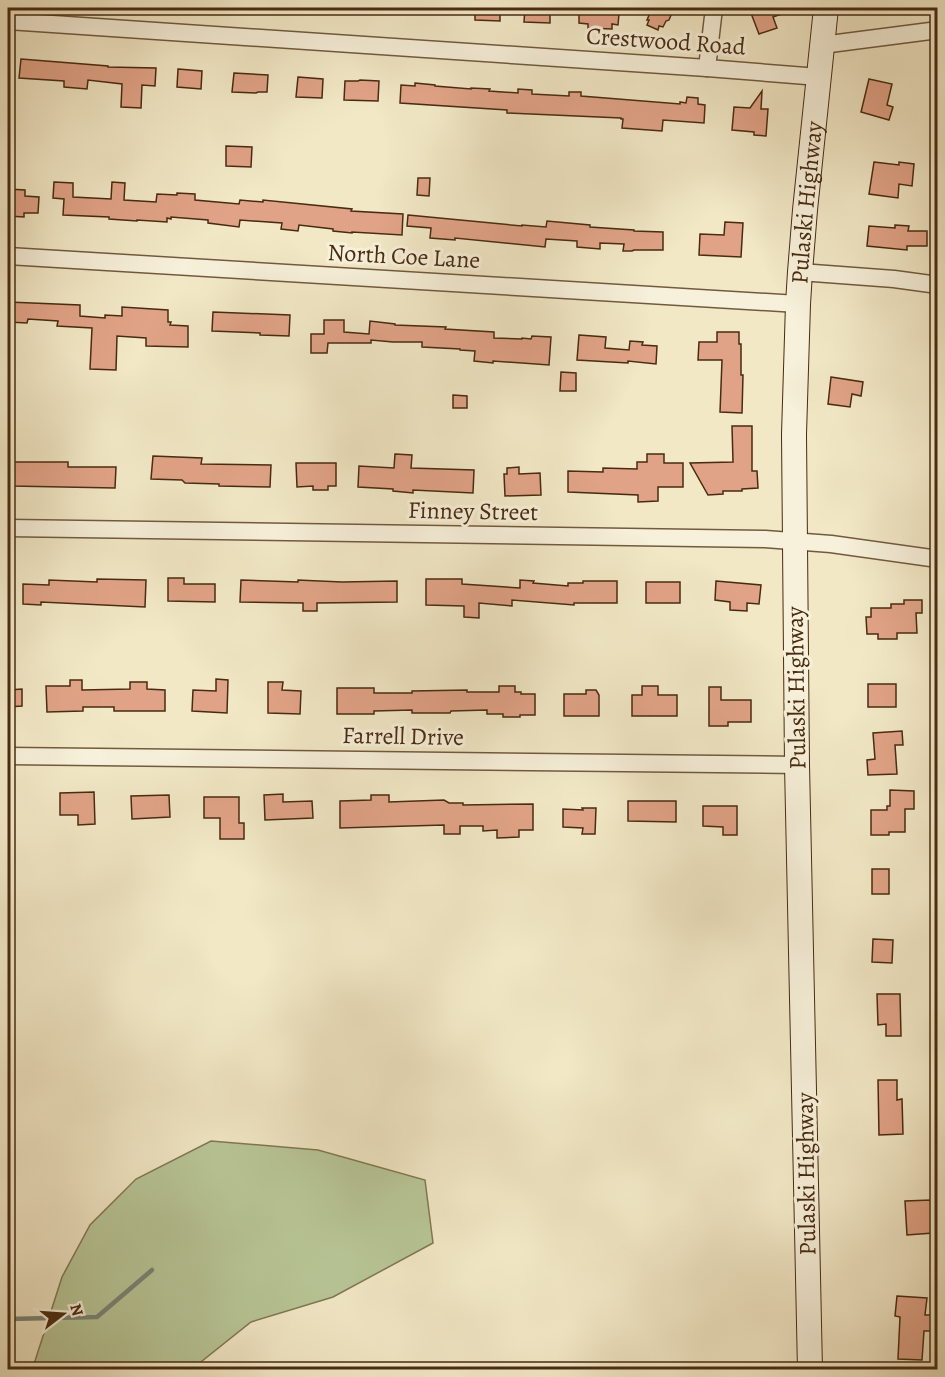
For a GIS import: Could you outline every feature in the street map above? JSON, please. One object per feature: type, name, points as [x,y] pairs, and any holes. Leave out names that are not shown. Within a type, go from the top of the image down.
[{"type":"main road","name":"Pulaski Highway","points":[[810,1370],[797,765],[794,434],[800,272],[826,8]]},
{"type":"street","points":[[708,68],[714,8]]},
{"type":"street","name":"Crestwood Road","points":[[8,21],[819,77]]},
{"type":"street","points":[[822,45],[938,30]]},
{"type":"street","name":"North Coe Lane","points":[[8,256],[798,304]]},
{"type":"street","points":[[800,272],[894,279],[938,285]]},
{"type":"street","name":"Finney Street","points":[[8,528],[795,540],[938,559]]},
{"type":"street","name":"Farrell Drive","points":[[8,756],[797,765]]},
{"type":"green space","points":[[211,1141],[318,1150],[425,1180],[433,1243],[333,1297],[251,1322],[192,1369],[35,1369],[34,1364],[62,1277],[90,1225],[136,1179]]},
{"type":"building","points":[[475,8],[500,8],[500,21],[475,20]]},
{"type":"building","points":[[525,8],[550,8],[550,23],[524,22]]},
{"type":"building","points":[[652,8],[674,8],[669,20],[663,27],[659,26],[658,30],[647,25]]},
{"type":"building","points":[[749,8],[796,9],[773,17],[777,28],[759,34]]},
{"type":"building","points":[[589,9],[613,11],[613,14],[619,14],[618,25],[612,24],[612,29],[588,28],[588,24],[579,23],[579,12],[589,12]]},
{"type":"building","points":[[21,59],[108,67],[156,68],[155,86],[142,85],[141,108],[121,107],[122,84],[88,80],[87,89],[64,87],[64,81],[19,78]]},
{"type":"building","points":[[178,69],[202,71],[201,89],[177,87]]},
{"type":"building","points":[[234,73],[268,75],[267,92],[232,92]]},
{"type":"building","points":[[298,77],[323,79],[322,98],[296,97]]},
{"type":"building","points":[[869,79],[892,84],[887,105],[893,107],[889,120],[861,112]]},
{"type":"building","points":[[345,81],[379,81],[378,101],[344,100]]},
{"type":"building","points":[[415,83],[518,93],[518,89],[532,90],[532,94],[569,96],[569,92],[581,92],[581,96],[680,104],[680,102],[686,103],[687,97],[698,98],[698,104],[705,105],[704,123],[663,120],[662,131],[622,128],[623,119],[621,118],[507,113],[507,110],[400,103],[401,85],[415,86]]},
{"type":"building","points":[[762,91],[761,109],[768,109],[766,136],[754,135],[754,132],[732,130],[734,107],[750,108]]},
{"type":"building","points":[[226,146],[252,147],[251,167],[226,166]]},
{"type":"building","points":[[874,162],[914,164],[912,186],[899,184],[898,198],[869,194]]},
{"type":"building","points":[[418,178],[430,178],[429,196],[417,195]]},
{"type":"building","points":[[54,182],[73,183],[73,197],[111,199],[112,182],[125,183],[124,200],[156,202],[157,194],[177,195],[177,193],[195,194],[195,200],[239,204],[240,200],[263,202],[263,200],[352,209],[351,211],[403,214],[402,235],[352,233],[299,225],[298,231],[281,229],[282,223],[240,220],[239,227],[208,223],[208,220],[171,217],[171,219],[167,218],[167,222],[63,215],[64,199],[53,198]]},
{"type":"building","points":[[8,189],[25,190],[25,196],[39,197],[38,213],[24,213],[24,217],[8,216]]},
{"type":"building","points":[[408,215],[522,226],[546,227],[547,221],[590,225],[590,227],[663,232],[663,250],[623,251],[624,244],[600,243],[600,249],[577,247],[577,241],[546,239],[545,247],[455,238],[455,240],[430,238],[431,228],[407,226]]},
{"type":"building","points":[[725,222],[743,223],[741,257],[699,255],[700,234],[724,235]]},
{"type":"building","points":[[895,225],[909,226],[908,231],[927,231],[927,246],[907,246],[907,250],[867,246],[869,226],[895,228]]},
{"type":"building","points":[[8,302],[80,305],[80,316],[105,318],[105,315],[122,316],[122,307],[168,310],[170,325],[188,326],[188,347],[146,346],[146,338],[117,336],[116,370],[90,369],[92,328],[57,326],[58,321],[28,319],[27,323],[8,322]]},
{"type":"building","points":[[213,312],[290,315],[289,336],[212,331]]},
{"type":"building","points":[[324,320],[344,320],[344,332],[369,334],[370,321],[494,332],[494,338],[551,337],[549,365],[474,361],[475,351],[422,347],[422,342],[371,340],[371,343],[328,343],[327,353],[311,353],[311,334],[324,334]]},
{"type":"building","points":[[717,332],[739,332],[741,375],[743,375],[742,413],[720,412],[722,360],[698,360],[699,342],[717,342]]},
{"type":"building","points":[[579,335],[606,337],[605,348],[629,350],[630,341],[657,346],[656,364],[577,360]]},
{"type":"building","points":[[561,372],[576,373],[576,391],[560,391]]},
{"type":"building","points":[[831,377],[863,382],[861,396],[852,394],[850,407],[828,404]]},
{"type":"building","points":[[453,395],[467,396],[467,408],[453,408]]},
{"type":"building","points":[[732,426],[752,426],[752,471],[757,471],[758,488],[723,491],[723,494],[708,495],[690,463],[733,462]]},
{"type":"building","points":[[395,454],[412,455],[411,468],[474,470],[473,493],[413,490],[413,493],[393,491],[393,489],[358,487],[359,466],[394,468]]},
{"type":"building","points":[[647,454],[664,454],[664,463],[683,463],[683,487],[658,487],[658,501],[638,502],[638,495],[568,492],[568,471],[603,472],[603,468],[637,469],[637,462],[647,462]]},
{"type":"building","points":[[153,456],[202,458],[201,464],[271,465],[270,487],[219,486],[219,484],[185,483],[182,480],[151,479]]},
{"type":"building","points":[[12,462],[68,462],[68,467],[116,467],[115,488],[11,486]]},
{"type":"building","points":[[296,463],[336,463],[336,486],[328,486],[328,490],[313,490],[313,486],[297,487]]},
{"type":"building","points":[[519,467],[519,474],[540,473],[541,495],[505,496],[504,474],[507,474],[507,468]]},
{"type":"building","points":[[168,578],[184,578],[184,584],[215,584],[215,602],[168,601]]},
{"type":"building","points":[[97,579],[146,580],[145,607],[41,602],[41,605],[23,604],[23,584],[49,585],[49,580],[97,582]]},
{"type":"building","points":[[426,579],[462,579],[462,584],[520,588],[520,580],[568,586],[568,583],[583,583],[583,581],[617,581],[617,603],[574,603],[574,605],[512,600],[512,606],[479,603],[479,618],[464,617],[464,606],[426,605]]},
{"type":"building","points":[[241,580],[397,581],[397,602],[317,603],[317,611],[303,611],[303,603],[240,602]]},
{"type":"building","points":[[716,581],[761,585],[759,604],[747,603],[747,611],[730,610],[730,602],[715,600]]},
{"type":"building","points":[[646,582],[680,582],[680,603],[646,603]]},
{"type":"building","points":[[904,600],[922,600],[922,613],[916,613],[917,633],[897,633],[897,639],[878,639],[878,634],[867,634],[866,617],[871,617],[871,608],[891,608],[891,604],[904,604]]},
{"type":"building","points":[[216,679],[228,680],[227,713],[192,711],[193,690],[216,691]]},
{"type":"building","points":[[70,680],[82,680],[82,690],[130,689],[130,682],[147,682],[147,689],[165,690],[165,711],[114,711],[114,707],[83,707],[83,711],[47,712],[46,686],[70,686]]},
{"type":"building","points":[[268,682],[283,682],[282,690],[301,691],[300,714],[268,713]]},
{"type":"building","points":[[868,684],[896,684],[896,707],[868,707]]},
{"type":"building","points":[[499,686],[515,686],[515,692],[535,694],[535,715],[503,717],[503,714],[487,714],[487,710],[451,711],[450,713],[412,713],[412,710],[374,711],[374,714],[337,714],[337,688],[374,688],[374,693],[467,690],[467,692],[499,692]]},
{"type":"building","points":[[642,686],[658,686],[658,695],[677,695],[677,716],[632,716],[632,695],[642,695]]},
{"type":"building","points":[[709,687],[721,687],[721,700],[751,700],[751,722],[728,722],[728,726],[709,726]]},
{"type":"building","points":[[22,689],[22,706],[8,707],[8,690]]},
{"type":"building","points":[[586,690],[596,690],[599,695],[599,716],[564,716],[564,694],[586,694]]},
{"type":"building","points":[[902,731],[903,745],[895,745],[897,774],[868,775],[867,760],[875,759],[873,733]]},
{"type":"building","points":[[890,790],[914,791],[914,809],[905,809],[905,832],[871,835],[871,810],[887,810],[887,806],[890,806]]},
{"type":"building","points":[[94,792],[95,824],[78,825],[78,815],[60,815],[60,793]]},
{"type":"building","points":[[283,794],[283,802],[312,801],[313,818],[265,820],[264,795]]},
{"type":"building","points":[[169,795],[170,817],[132,819],[131,796]]},
{"type":"building","points":[[371,795],[389,795],[389,802],[444,800],[449,803],[463,803],[463,805],[533,804],[533,830],[519,830],[519,837],[497,838],[497,830],[483,831],[483,826],[460,826],[460,834],[444,834],[444,825],[340,828],[340,801],[371,800]]},
{"type":"building","points":[[204,797],[239,797],[239,823],[244,823],[244,839],[220,839],[220,818],[204,818]]},
{"type":"building","points":[[628,801],[676,801],[676,822],[628,821]]},
{"type":"building","points":[[703,806],[737,806],[737,835],[723,835],[723,827],[703,826]]},
{"type":"building","points":[[582,808],[596,808],[595,834],[582,834],[583,828],[563,827],[563,809],[583,810]]},
{"type":"building","points":[[872,869],[889,869],[889,894],[872,894]]},
{"type":"building","points":[[873,939],[893,940],[892,963],[872,962]]},
{"type":"building","points":[[877,994],[900,994],[901,1036],[886,1036],[886,1024],[878,1025]]},
{"type":"building","points":[[878,1080],[897,1080],[897,1100],[902,1099],[903,1134],[879,1135]]},
{"type":"building","points":[[931,1200],[933,1233],[907,1235],[905,1201]]},
{"type":"building","points":[[897,1296],[927,1298],[925,1315],[936,1315],[934,1331],[924,1331],[922,1360],[898,1359],[900,1317],[895,1316]]},
{"type":"waterway","points":[[8,1319],[97,1317],[152,1270]]}]
